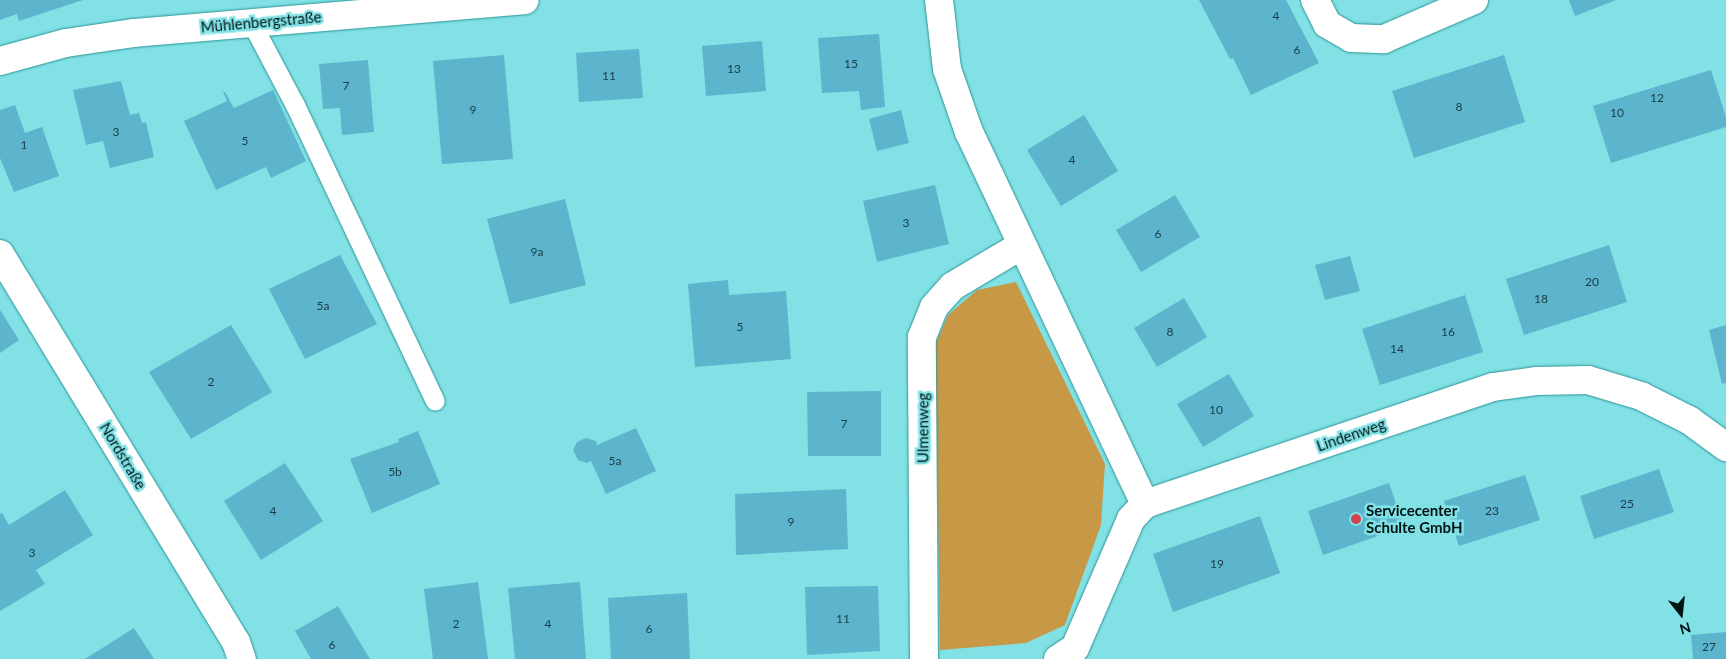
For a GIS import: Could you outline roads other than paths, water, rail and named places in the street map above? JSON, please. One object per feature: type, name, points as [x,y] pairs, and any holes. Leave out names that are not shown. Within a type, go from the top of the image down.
[{"type":"street","name":"Mühlenbergstraße","points":[[0,61],[66,44],[134,33],[525,0]]},
{"type":"street","points":[[939,0],[947,69],[969,132],[1145,504],[1131,519],[1073,655]]},
{"type":"street","points":[[1315,0],[1327,24],[1352,38],[1384,39],[1474,0]]},
{"type":"street","name":"Ulmenweg","points":[[924,659],[922,337],[934,307],[953,286],[1022,246]]},
{"type":"street","name":"Nordstraße","points":[[0,254],[236,642],[242,659]]},
{"type":"street","name":"Lindenweg","points":[[1145,504],[1494,387],[1536,380],[1588,380],[1641,396],[1689,420],[1726,447]]},
{"type":"lane","points":[[251,22],[295,105],[434,400]]},
{"type":"place","name":"Servicecenter Schulte GmbH","points":[[1356,519]]}]
